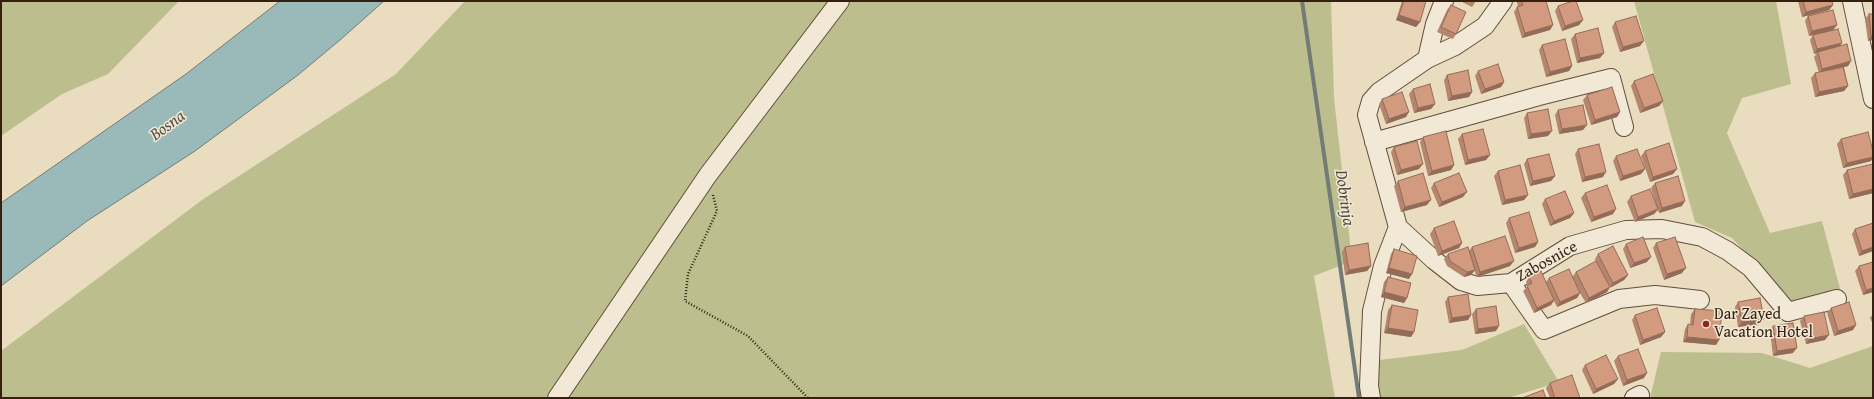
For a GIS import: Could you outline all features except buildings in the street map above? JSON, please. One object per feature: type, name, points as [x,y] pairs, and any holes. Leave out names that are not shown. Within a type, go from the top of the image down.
[{"type":"street","points":[[557,398],[708,175],[840,1]]},
{"type":"street","points":[[1427,59],[1435,24],[1444,1]]},
{"type":"street","points":[[1371,398],[1369,386],[1372,310],[1383,266],[1398,227],[1367,115],[1371,101],[1378,92],[1427,59],[1455,46],[1485,26],[1503,1]]},
{"type":"street","points":[[1852,1],[1873,99]]},
{"type":"street","points":[[1374,142],[1539,96],[1611,78],[1624,127]]},
{"type":"street","name":"Zabosnice","points":[[1398,227],[1434,260],[1461,281],[1477,286],[1511,283],[1570,246],[1626,230],[1662,229],[1702,237],[1728,251],[1751,268],[1788,312],[1837,299]]},
{"type":"street","name":"Zabosnice","points":[[1511,283],[1544,330],[1619,299],[1655,295],[1700,300]]},
{"type":"path","points":[[708,175],[717,211],[688,274],[685,301],[748,336],[808,398]]},
{"type":"green space","points":[[1,1],[179,1],[108,74],[62,94],[1,136]]},
{"type":"green space","points":[[465,1],[1331,1],[1334,98],[1352,261],[1314,276],[1335,398],[1,398],[1,351],[202,200],[396,74]]},
{"type":"green space","points":[[1634,1],[1776,1],[1791,84],[1742,98],[1727,133],[1770,233],[1822,221],[1842,296],[1792,303],[1732,238],[1695,222]]},
{"type":"green space","points":[[1524,324],[1559,382],[1508,398],[1370,398],[1363,362],[1462,350]]},
{"type":"green space","points":[[1873,346],[1873,398],[1650,398],[1661,352],[1762,353],[1810,368]]},
{"type":"water","name":"Bosna","points":[[280,1],[384,1],[298,75],[195,151],[87,221],[1,286],[1,203],[186,74]]},
{"type":"waterway","name":"Dobrinja","points":[[1302,1],[1359,398]]},
{"type":"place","name":"Dar Zayed Vacation Hotel","points":[[1706,324]]}]
